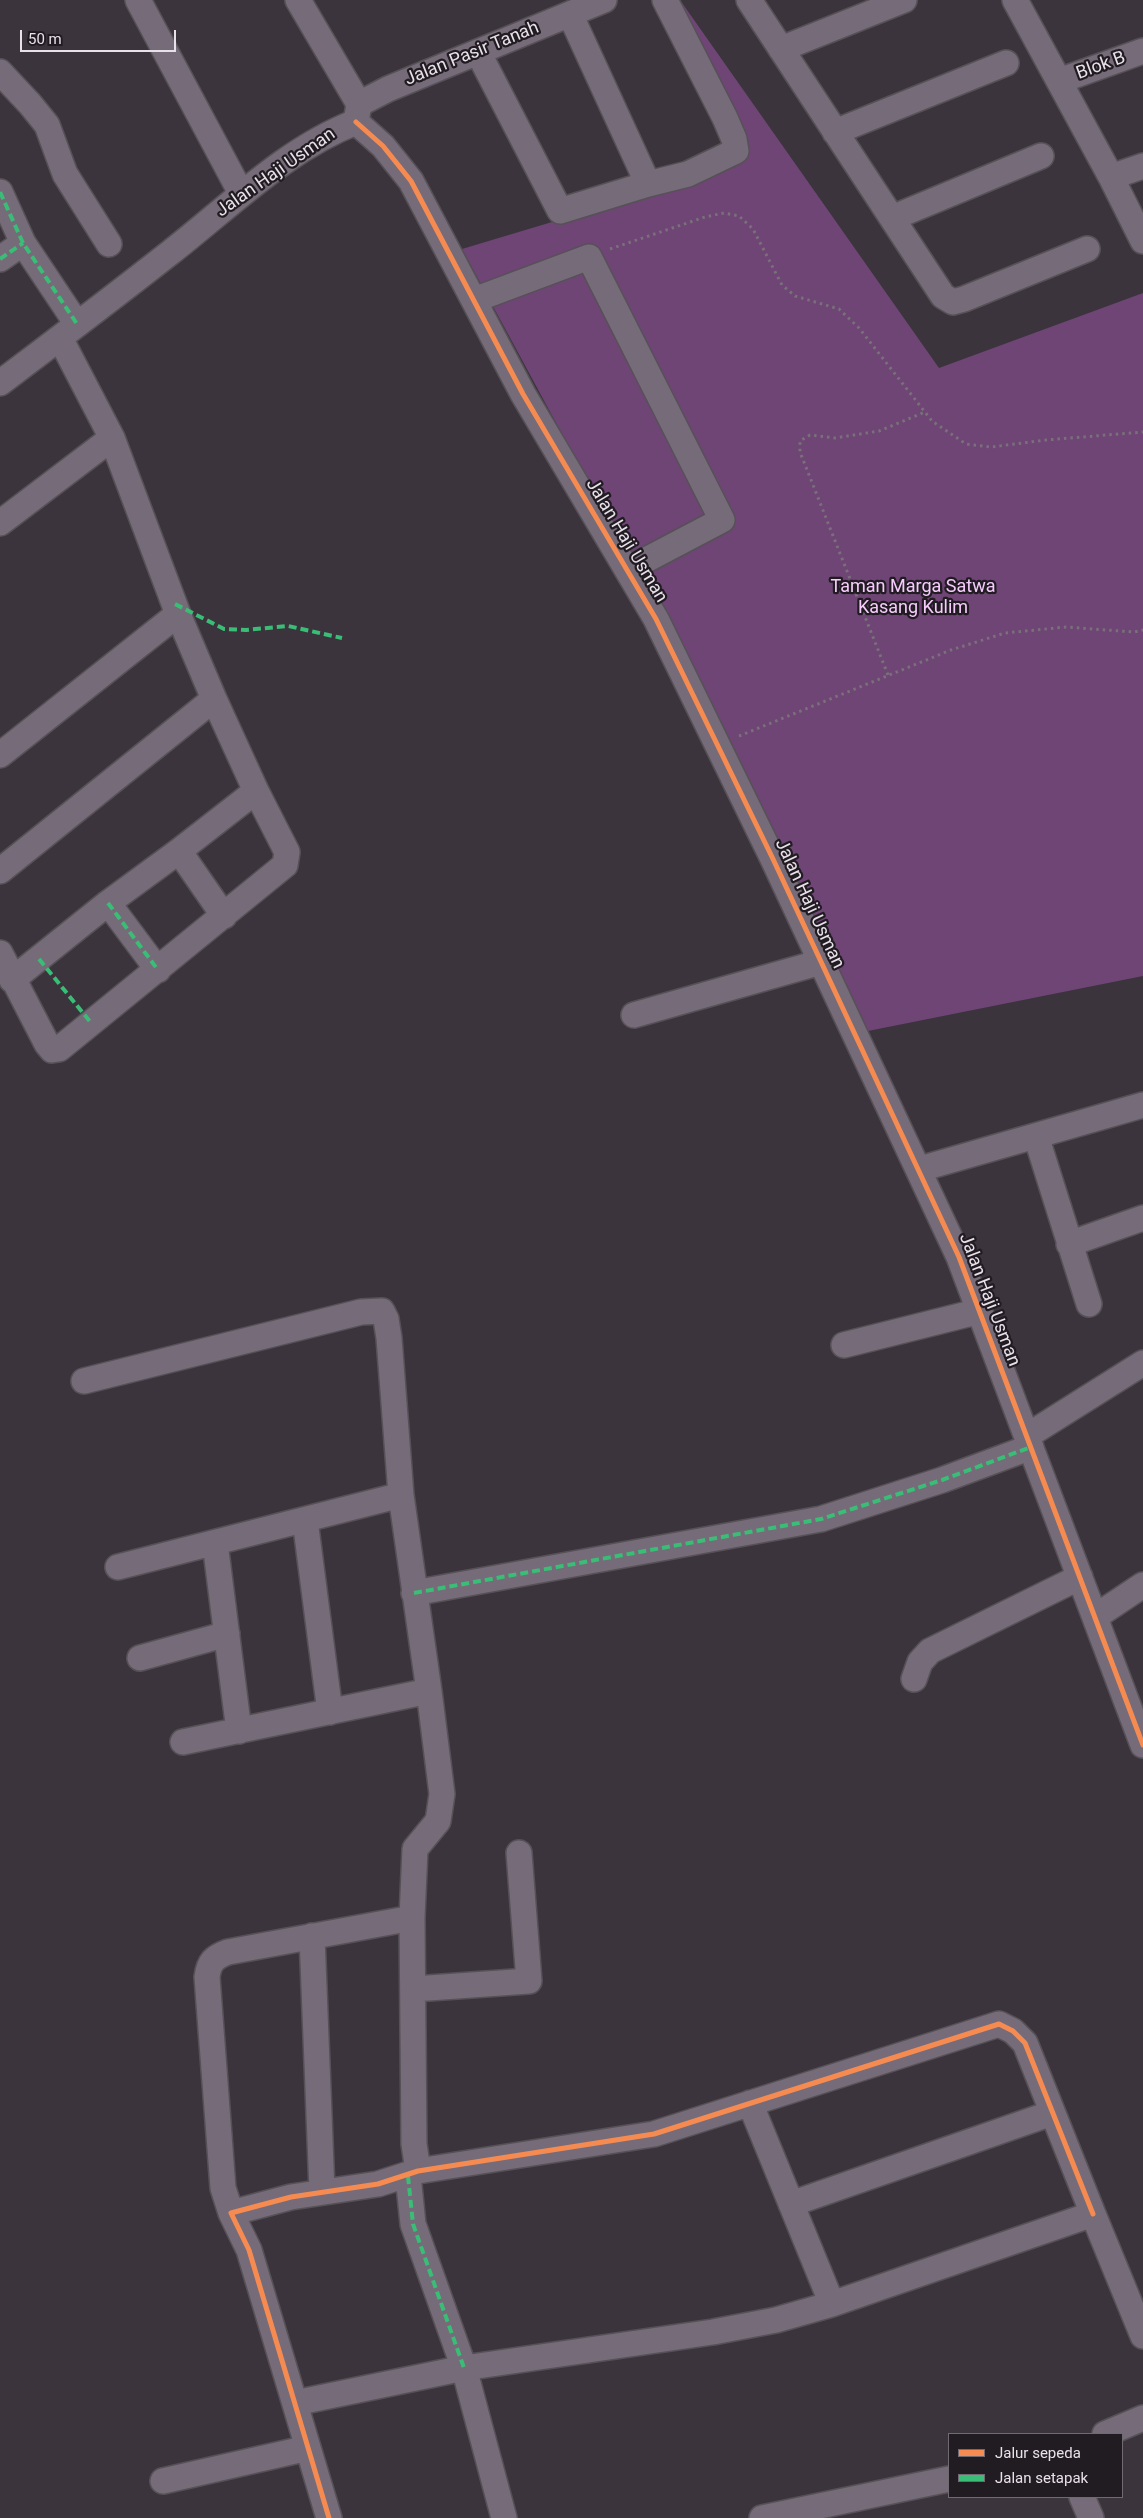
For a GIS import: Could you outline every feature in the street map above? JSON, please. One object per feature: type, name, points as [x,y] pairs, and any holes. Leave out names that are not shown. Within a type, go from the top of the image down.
[{"type":"street","points":[[138,0],[241,193]]},
{"type":"street","points":[[298,0],[357,113]]},
{"type":"street","name":"Jalan Pasir Tanah","points":[[357,113],[388,88],[604,0]]},
{"type":"street","points":[[478,52],[560,211],[648,184],[688,174],[736,151],[734,139],[725,118],[665,0]]},
{"type":"street","points":[[749,0],[942,296],[952,302],[964,299],[1087,249]]},
{"type":"street","points":[[781,49],[904,0]]},
{"type":"street","points":[[1015,0],[1111,177],[1143,242]]},
{"type":"street","points":[[570,14],[648,184]]},
{"type":"street","name":"Blok B","points":[[1059,81],[1143,51]]},
{"type":"street","points":[[835,132],[1006,63]]},
{"type":"street","points":[[0,72],[30,104],[46,126],[65,174],[109,244]]},
{"type":"street","name":"Jalan Haji Usman","points":[[0,383],[173,251],[241,193],[357,113],[411,181],[523,394],[656,619],[717,745],[920,1169],[960,1257],[1143,1745]]},
{"type":"street","points":[[892,218],[1041,156]]},
{"type":"street","points":[[1111,177],[1143,166]]},
{"type":"street","points":[[0,192],[23,243],[68,331],[112,438],[178,614],[214,699],[286,852],[285,865],[59,1049],[52,1050],[12,980],[0,953]]},
{"type":"street","points":[[0,259],[23,243]]},
{"type":"street","points":[[474,300],[589,256],[722,520],[627,570]]},
{"type":"street","points":[[0,523],[112,438]]},
{"type":"street","points":[[0,755],[178,614]]},
{"type":"street","points":[[0,872],[214,699]]},
{"type":"street","points":[[12,980],[108,902],[179,851],[256,790]]},
{"type":"street","points":[[179,851],[224,916]]},
{"type":"street","points":[[108,902],[158,970]]},
{"type":"street","points":[[634,1015],[821,962]]},
{"type":"street","points":[[920,1169],[1143,1105]]},
{"type":"street","points":[[1036,1136],[1089,1304]]},
{"type":"street","points":[[1070,1244],[1143,1218]]},
{"type":"street","points":[[84,1381],[360,1312],[382,1311],[386,1319],[401,1496],[430,1691],[441,1801],[438,1821],[415,1849],[412,1918],[414,1990],[413,2224],[464,2368],[504,2518]]},
{"type":"street","points":[[844,1345],[980,1311]]},
{"type":"street","points":[[414,1593],[821,1519],[942,1480],[1029,1441],[1143,1364]]},
{"type":"street","points":[[118,1567],[401,1496]]},
{"type":"street","points":[[305,1520],[330,1712]]},
{"type":"street","points":[[215,1543],[239,1731]]},
{"type":"street","points":[[914,1679],[920,1662],[930,1651],[1080,1577]]},
{"type":"street","points":[[1095,1617],[1143,1585]]},
{"type":"street","points":[[140,1658],[227,1634]]},
{"type":"street","points":[[183,1742],[430,1691]]},
{"type":"street","points":[[414,1990],[529,1981],[519,1854]]},
{"type":"street","points":[[330,2518],[246,2239],[231,2212],[223,2188],[207,1977],[209,1964],[218,1955],[228,1952],[412,1918]]},
{"type":"street","points":[[312,1936],[322,2192]]},
{"type":"street","points":[[231,2212],[322,2192],[378,2184],[413,2174],[654,2134],[999,2024],[1013,2031],[1025,2043],[1143,2336]]},
{"type":"street","points":[[750,2103],[832,2304]]},
{"type":"street","points":[[791,2204],[1052,2113]]},
{"type":"street","points":[[295,2403],[464,2368],[713,2332],[776,2320],[832,2304],[1093,2214]]},
{"type":"street","points":[[1107,2433],[1143,2418]]},
{"type":"street","points":[[163,2481],[308,2448]]},
{"type":"street","points":[[762,2518],[948,2479]]},
{"type":"street","points":[[1082,2498],[1092,2518]]},
{"type":"path","points":[[589,256],[705,217],[724,213],[739,216],[753,229],[782,284],[795,296],[839,309],[859,328],[932,421],[966,444],[991,447],[1046,440],[1143,432]]},
{"type":"path","points":[[888,675],[800,452],[800,441],[810,436],[834,438],[879,431],[925,412]]},
{"type":"path","points":[[717,745],[951,650],[1005,633],[1066,627],[1134,632],[1143,630]]},
{"type":"green space","name":"Taman Marga Satwa Kasang Kulim","points":[[678,0],[680,0],[939,368],[1143,293],[1143,976],[868,1031],[734,752],[462,249],[682,183],[748,155]]},
{"type":"marked path","points":[[0,192],[23,243],[77,324]]},
{"type":"marked path","points":[[0,259],[23,243]]},
{"type":"marked path","points":[[175,604],[224,629],[246,630],[288,626],[342,638]]},
{"type":"marked path","points":[[108,903],[158,970]]},
{"type":"marked path","points":[[39,959],[92,1024]]},
{"type":"marked path","points":[[414,1593],[821,1519],[942,1480],[1031,1447]]},
{"type":"marked path","points":[[408,2176],[413,2224],[464,2368]]},
{"type":"cycle path","points":[[356,122],[383,146],[411,181],[523,394],[656,619],[773,859],[959,1257],[1143,1745]]},
{"type":"cycle path","points":[[329,2518],[249,2250],[231,2213],[291,2197],[378,2184],[418,2171],[654,2134],[999,2024],[1013,2031],[1025,2043],[1093,2214]]}]
